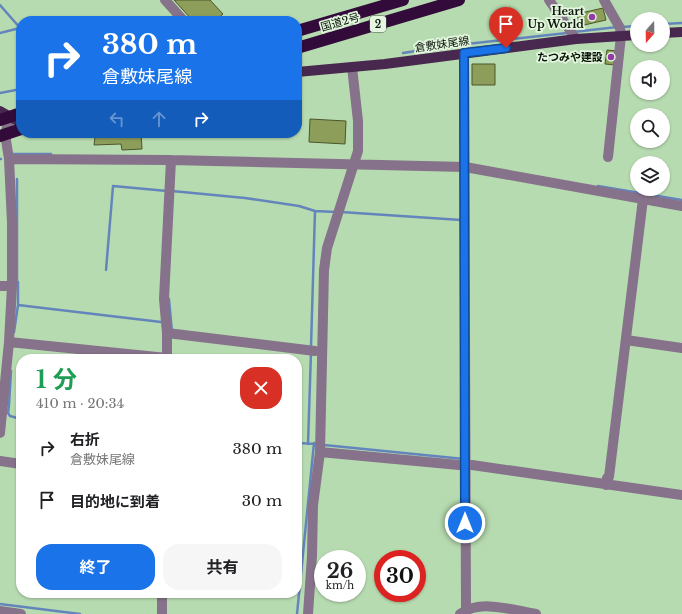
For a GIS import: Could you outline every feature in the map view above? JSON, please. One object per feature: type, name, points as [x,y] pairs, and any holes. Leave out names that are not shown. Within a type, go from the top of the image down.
[{"type":"highway","name":"国道2号","points":[[302,30],[403,0]]},
{"type":"highway","name":"国道2号","points":[[302,47],[459,0]]},
{"type":"highway","points":[[2,135],[16,131]]},
{"type":"main road","name":"倉敷妹尾線","points":[[302,72],[385,64],[619,29],[630,33]]},
{"type":"main road","points":[[670,33],[682,32]]},
{"type":"street","points":[[165,0],[179,16]]},
{"type":"street","points":[[549,0],[573,35]]},
{"type":"street","points":[[604,0],[619,29],[608,157]]},
{"type":"street","points":[[464,53],[463,612],[477,606],[487,606],[536,614]]},
{"type":"street","points":[[308,614],[312,556],[313,505],[320,452],[324,270],[327,248],[358,150],[358,121],[352,67]]},
{"type":"street","points":[[0,433],[12,343],[12,223],[8,159],[2,135],[8,115]]},
{"type":"street","points":[[8,159],[171,160],[354,164],[465,164],[682,206]]},
{"type":"street","points":[[168,354],[171,333],[164,299],[171,160]]},
{"type":"street","points":[[607,482],[609,477],[643,199]]},
{"type":"street","points":[[0,286],[12,286]]},
{"type":"street","points":[[171,333],[312,351]]},
{"type":"street","points":[[626,340],[682,348]]},
{"type":"street","points":[[12,343],[119,354]]},
{"type":"street","points":[[320,452],[472,464],[607,482],[682,495]]},
{"type":"street","points":[[0,461],[16,463]]},
{"type":"street","points":[[162,598],[162,614]]},
{"type":"street","points":[[0,611],[21,614]]},
{"type":"building","points":[[174,0],[210,0],[223,14],[221,16],[188,16]]},
{"type":"building","name":"Heart Up World","points":[[603,8],[606,20],[580,26],[577,14]]},
{"type":"building","name":"たつみや建設","points":[[607,50],[617,51],[615,65],[605,64]]},
{"type":"building","points":[[472,64],[495,64],[495,85],[472,85]]},
{"type":"building","points":[[310,119],[346,121],[345,144],[309,142]]},
{"type":"building","points":[[95,138],[141,138],[142,149],[122,150],[121,144],[94,145]]},
{"type":"waterway","points":[[0,5],[16,23]]},
{"type":"waterway","points":[[670,24],[682,23]]},
{"type":"waterway","points":[[622,27],[630,26]]},
{"type":"waterway","points":[[574,32],[617,27]]},
{"type":"waterway","points":[[0,33],[16,29]]},
{"type":"waterway","points":[[403,53],[448,46],[567,33]]},
{"type":"waterway","points":[[0,93],[16,90]]},
{"type":"waterway","points":[[13,154],[51,154]]},
{"type":"waterway","points":[[17,179],[17,282]]},
{"type":"waterway","points":[[106,270],[113,186],[167,191]]},
{"type":"waterway","points":[[598,186],[682,200]]},
{"type":"waterway","points":[[172,191],[245,198],[299,206],[315,211],[336,212]]},
{"type":"waterway","points":[[311,347],[315,211]]},
{"type":"waterway","points":[[341,212],[461,220]]},
{"type":"waterway","points":[[18,282],[18,305],[161,322]]},
{"type":"waterway","points":[[169,299],[172,332]]},
{"type":"waterway","points":[[14,332],[18,305]]},
{"type":"waterway","points":[[308,444],[311,352]]},
{"type":"waterway","points":[[9,405],[11,371]]},
{"type":"waterway","points":[[7,405],[9,405],[8,413],[10,416],[16,418]]},
{"type":"waterway","points":[[302,443],[319,444]]},
{"type":"waterway","points":[[302,564],[314,443]]},
{"type":"waterway","points":[[324,445],[464,459]]},
{"type":"waterway","points":[[297,614],[299,598]]},
{"type":"waterway","points":[[0,604],[80,614]]},
{"type":"place","name":"Heart Up World","points":[[592,17]]},
{"type":"place","name":"たつみや建設","points":[[611,57]]},
{"type":"route","points":[[465,523],[464,53],[506,48]]}]
